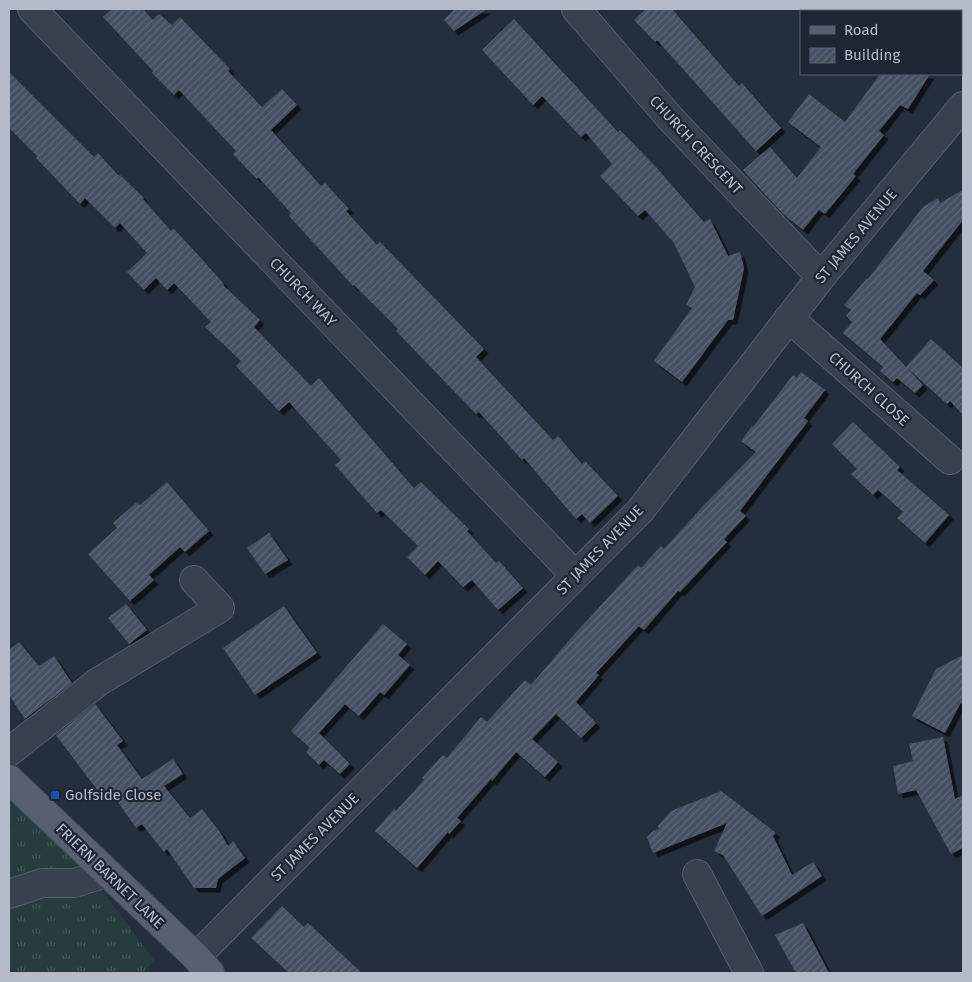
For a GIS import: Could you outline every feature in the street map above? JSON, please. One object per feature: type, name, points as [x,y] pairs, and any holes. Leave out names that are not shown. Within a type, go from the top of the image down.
[{"type":"main road","name":"FRIERN BARNET LANE","points":[[9,780],[203,965]]},
{"type":"street","name":"CHURCH WAY","points":[[32,9],[575,575]]},
{"type":"street","name":"CHURCH CRESCENT","points":[[576,9],[670,118],[821,278]]},
{"type":"street","name":"ST JAMES AVENUE","points":[[203,965],[575,575],[640,511],[789,318],[963,106]]},
{"type":"street","name":"CHURCH CLOSE","points":[[789,318],[950,460]]},
{"type":"street","points":[[9,752],[98,682],[220,608],[194,580]]},
{"type":"street","points":[[9,894],[42,883],[74,883],[107,873]]},
{"type":"street","points":[[697,874],[749,973]]},
{"type":"green space","points":[[9,796],[78,858],[154,960],[143,973],[9,973]]},
{"type":"building","points":[[112,9],[143,9],[153,20],[159,14],[172,25],[180,17],[230,69],[228,71],[262,107],[282,89],[297,105],[271,130],[321,186],[325,183],[349,209],[346,211],[377,245],[380,242],[484,349],[476,357],[553,440],[558,436],[582,464],[585,461],[618,496],[590,523],[582,514],[576,519],[524,458],[522,460],[479,412],[476,414],[396,331],[398,329],[353,286],[289,216],[291,213],[258,177],[257,179],[233,154],[236,151],[179,90],[174,95],[152,73],[153,71],[103,17]]},
{"type":"building","points":[[455,9],[487,9],[454,31],[444,20]]},
{"type":"building","points":[[646,9],[672,9],[739,86],[742,83],[781,128],[756,151],[657,40],[655,42],[634,20]]},
{"type":"building","points":[[514,19],[618,132],[620,130],[656,167],[704,222],[710,219],[728,256],[740,252],[744,268],[733,320],[728,320],[682,382],[654,361],[692,308],[686,305],[695,287],[674,243],[645,210],[638,216],[600,176],[612,164],[586,133],[581,137],[542,96],[533,105],[482,50]]},
{"type":"building","points":[[9,72],[94,157],[98,153],[119,176],[144,198],[171,231],[173,228],[223,285],[260,320],[254,327],[311,386],[319,378],[414,488],[421,482],[469,529],[467,531],[496,563],[499,561],[523,588],[498,610],[472,580],[463,587],[438,561],[425,575],[407,557],[418,546],[381,510],[377,513],[335,465],[341,460],[289,402],[279,411],[236,366],[241,361],[205,327],[211,322],[174,283],[167,290],[156,278],[144,290],[127,272],[147,253],[120,223],[115,228],[85,198],[80,204],[9,128]]},
{"type":"building","points":[[879,75],[929,75],[908,109],[900,105],[879,131],[884,135],[853,174],[856,176],[825,214],[819,210],[803,230],[782,213],[743,170],[770,147],[797,178],[821,147],[788,122],[809,94],[845,122]]},
{"type":"building","points":[[963,190],[963,220],[923,271],[934,280],[920,295],[917,293],[880,339],[923,385],[915,393],[897,378],[893,382],[880,371],[883,367],[843,333],[852,322],[846,316],[851,310],[844,305],[868,279],[923,207],[938,198],[940,203]]},
{"type":"building","points":[[931,339],[963,368],[963,415],[950,401],[947,404],[906,367]]},
{"type":"building","points":[[801,372],[825,390],[804,418],[808,421],[740,511],[746,516],[724,539],[727,542],[680,592],[678,591],[644,630],[639,626],[596,673],[599,675],[576,702],[596,723],[581,738],[556,714],[532,739],[558,762],[545,777],[516,752],[457,818],[461,821],[449,834],[448,832],[417,868],[375,831],[394,809],[396,811],[424,780],[422,778],[443,755],[447,758],[481,717],[487,722],[525,680],[531,685],[638,565],[641,568],[661,546],[664,549],[756,452],[741,441],[793,375],[797,378]]},
{"type":"building","points":[[853,422],[900,467],[897,470],[949,515],[925,543],[897,518],[903,512],[878,490],[873,495],[851,474],[857,469],[832,444]]},
{"type":"building","points":[[167,482],[209,531],[185,552],[180,547],[149,575],[154,580],[130,601],[88,554],[117,528],[113,523],[137,502],[140,505]]},
{"type":"building","points":[[269,533],[288,560],[265,574],[247,548]]},
{"type":"building","points":[[126,604],[147,630],[129,644],[108,618]]},
{"type":"building","points":[[284,606],[317,653],[255,695],[223,648]]},
{"type":"building","points":[[383,624],[407,644],[398,655],[410,665],[384,695],[380,692],[359,716],[345,704],[319,733],[350,764],[340,774],[324,760],[319,765],[306,752],[310,748],[291,731]]},
{"type":"building","points":[[19,642],[39,666],[54,656],[72,683],[25,719],[9,695],[9,650]]},
{"type":"building","points":[[963,655],[963,702],[960,704],[945,733],[912,716],[936,669]]},
{"type":"building","points":[[95,704],[123,741],[117,745],[142,779],[173,759],[183,774],[164,786],[190,818],[202,809],[220,832],[228,846],[233,841],[245,858],[218,879],[216,888],[194,888],[167,849],[164,852],[142,824],[136,828],[109,789],[101,795],[56,735]]},
{"type":"building","points":[[943,737],[955,799],[963,795],[963,848],[951,854],[916,790],[898,794],[893,766],[913,761],[909,744]]},
{"type":"building","points":[[721,791],[776,833],[773,836],[792,875],[813,862],[822,876],[762,916],[723,855],[714,851],[727,823],[653,853],[647,837],[653,831],[659,829],[658,826],[671,811]]},
{"type":"building","points":[[282,906],[304,927],[308,923],[362,973],[289,973],[251,938]]},
{"type":"building","points":[[803,923],[829,973],[796,973],[775,935]]},
{"type":"place","name":"Golfside Close","points":[[55,795]]}]
